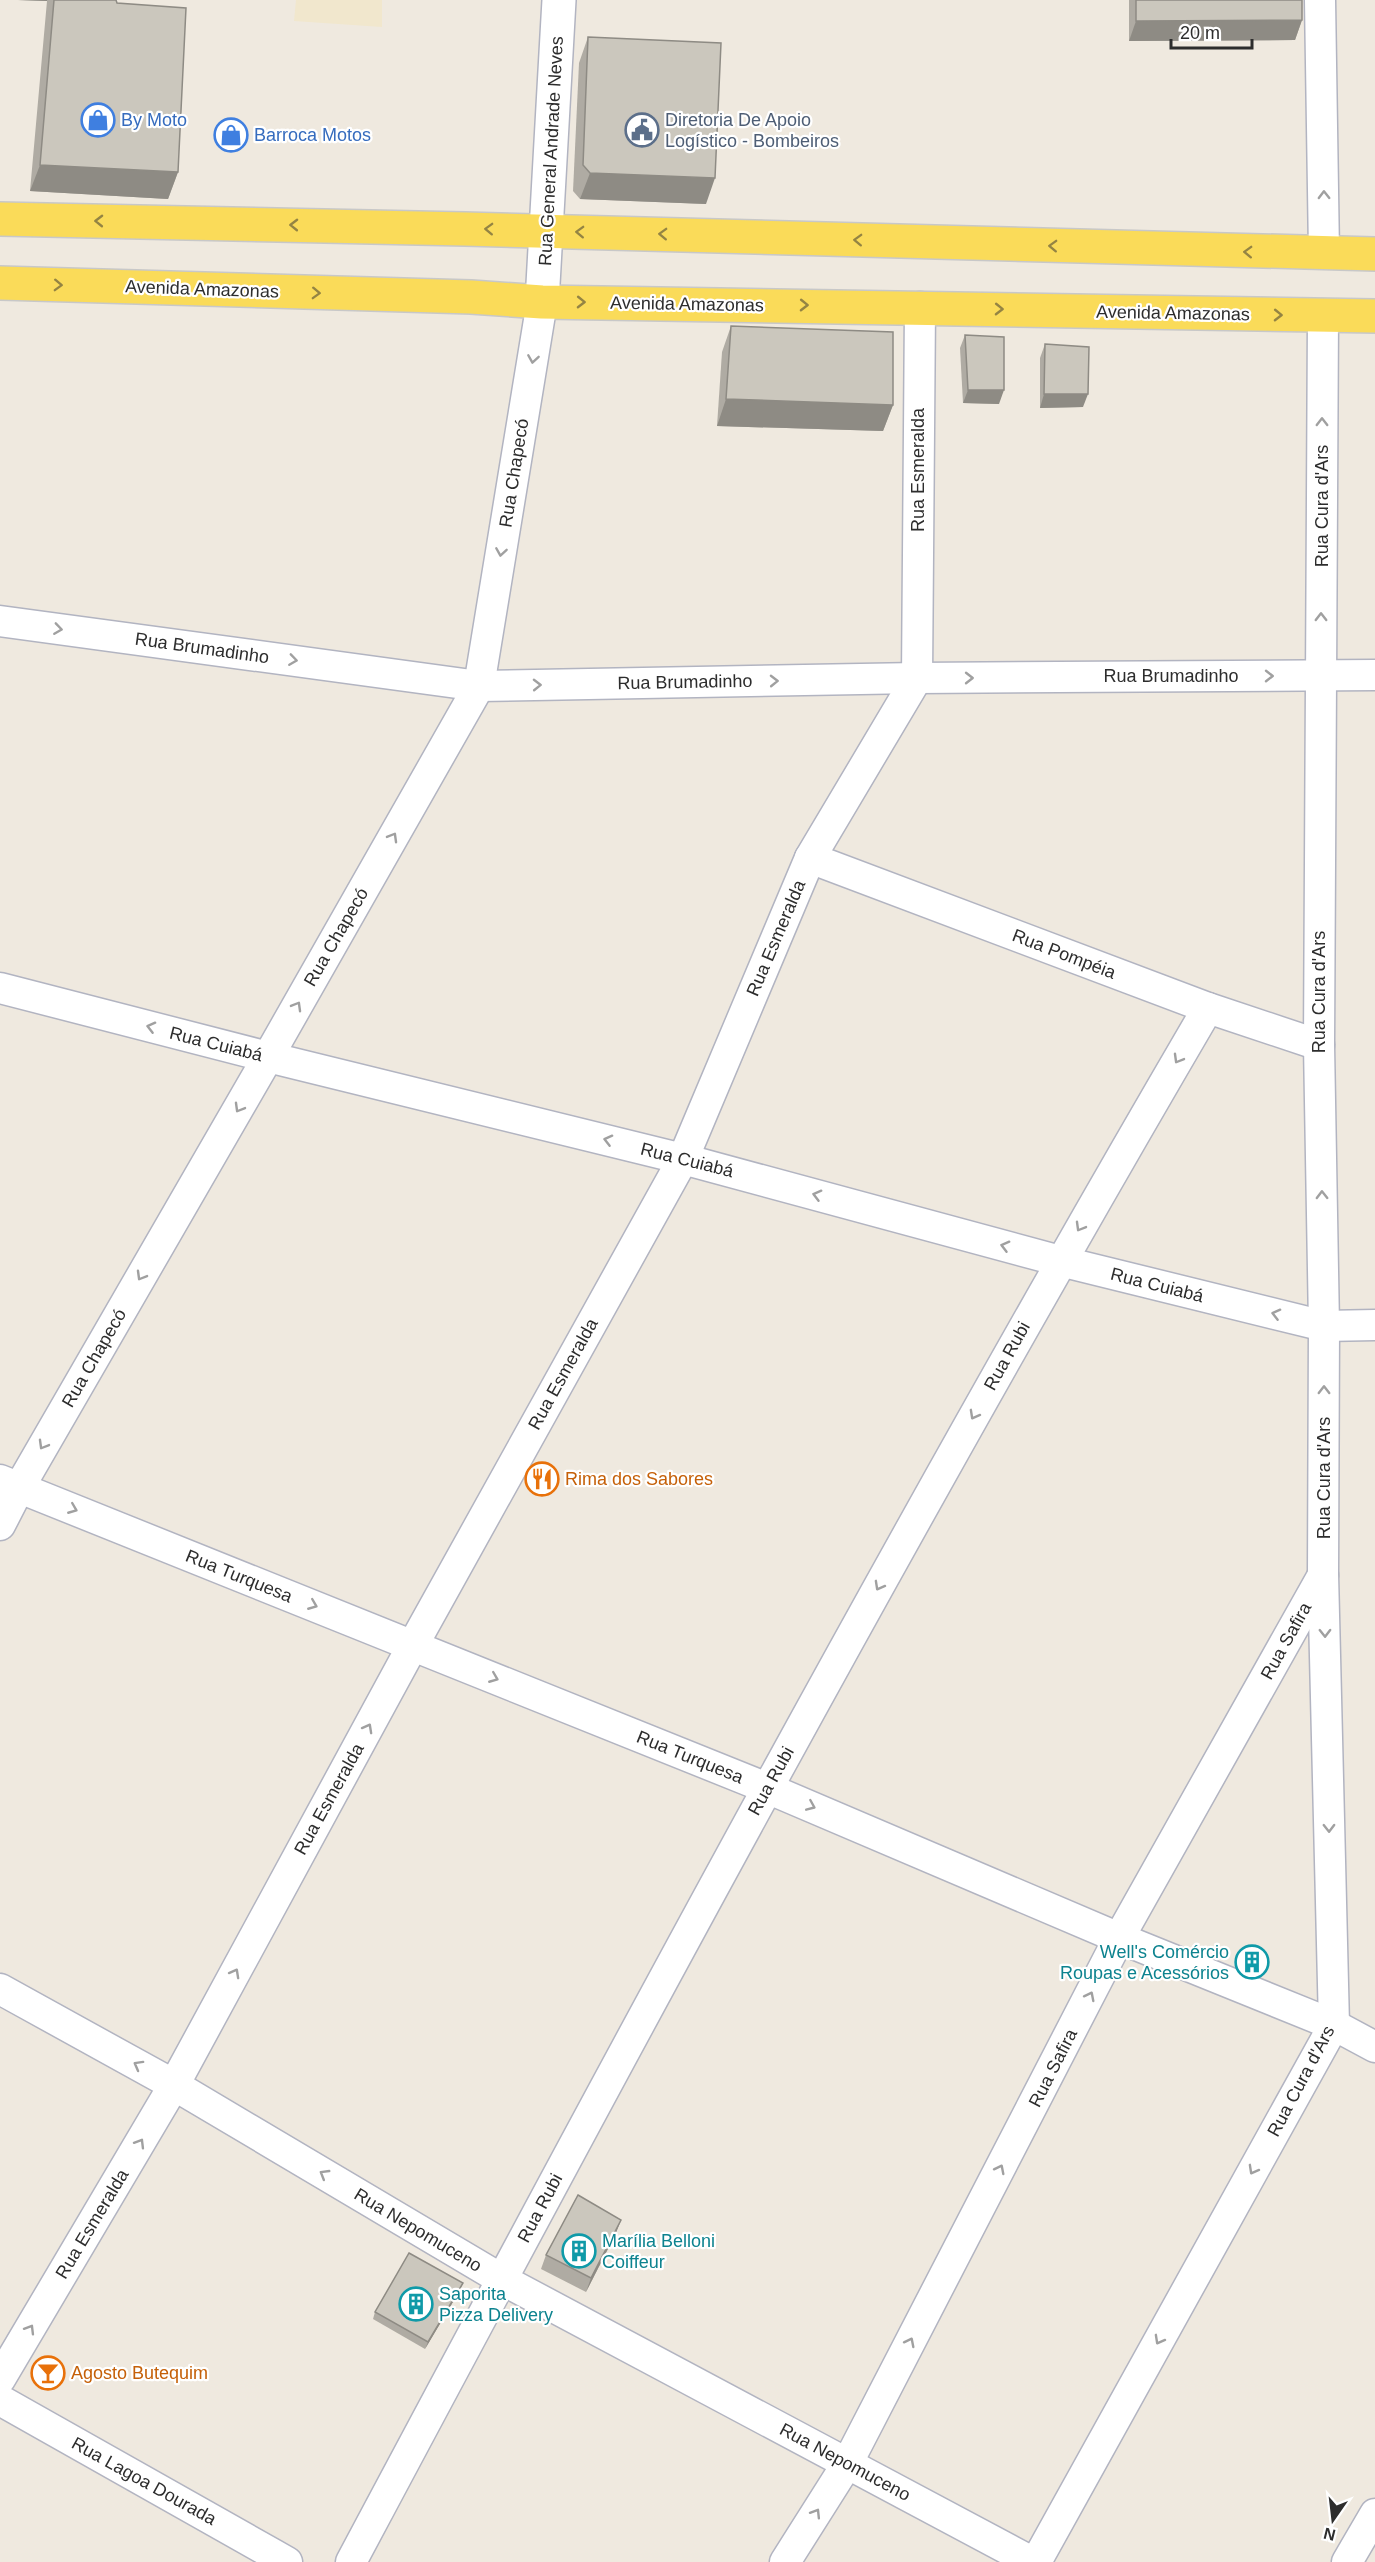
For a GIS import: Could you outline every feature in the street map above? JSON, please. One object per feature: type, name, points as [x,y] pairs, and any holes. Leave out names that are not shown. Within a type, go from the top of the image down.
[{"type":"main road","points":[[0,219],[548,231],[1375,254]]},
{"type":"main road","name":"Avenida Amazonas","points":[[0,283],[471,297],[542,302],[1375,316]]},
{"type":"street","name":"Rua General Andrade Neves","points":[[542,302],[560,0]]},
{"type":"street","points":[[1320,0],[1324,253]]},
{"type":"street","name":"Rua Chapecó","points":[[0,1526],[9,1484],[268,1057],[479,686],[542,302]]},
{"type":"street","name":"Rua Esmeralda","points":[[0,2379],[174,2085],[413,1645],[683,1159],[810,858],[917,678],[920,307]]},
{"type":"street","name":"Rua Cura d'Ars","points":[[1034,2562],[1334,2025],[1323,1574],[1324,1326],[1318,1045],[1323,316]]},
{"type":"street","name":"Rua Brumadinho","points":[[0,621],[479,686],[917,678],[1375,675]]},
{"type":"street","name":"Rua Pompéia","points":[[810,858],[1208,1008],[1318,1045]]},
{"type":"street","name":"Rua Cuiabá","points":[[0,988],[268,1057],[683,1159],[1060,1261],[1324,1326],[1375,1325]]},
{"type":"street","name":"Rua Rubi","points":[[351,2562],[501,2279],[767,1788],[1060,1261],[1208,1008]]},
{"type":"street","name":"Rua Turquesa","points":[[9,1484],[767,1788],[1119,1938],[1334,2025],[1375,2047]]},
{"type":"street","name":"Rua Safira","points":[[785,2562],[847,2464],[1119,1938],[1323,1574]]},
{"type":"street","name":"Rua Nepomuceno","points":[[0,1989],[174,2085],[501,2279],[1034,2562]]},
{"type":"street","name":"Rua Lagoa Dourada","points":[[0,2400],[287,2562]]},
{"type":"street","points":[[1347,2562],[1375,2514]]},
{"type":"shaded area","points":[[296,0],[382,0],[382,27],[294,21]]},
{"type":"building","points":[[54,0],[116,0],[117,3],[186,8],[178,172],[40,165]]},
{"type":"building","points":[[1136,0],[1302,0],[1302,20],[1136,21]]},
{"type":"building","name":"Diretoria De Apoio Logístico - Bombeiros","points":[[588,37],[721,43],[715,178],[590,173],[583,165]]},
{"type":"building","points":[[731,326],[893,332],[893,405],[726,399]]},
{"type":"building","points":[[965,335],[1004,337],[1004,390],[968,390]]},
{"type":"building","points":[[1045,344],[1089,347],[1088,394],[1044,394]]},
{"type":"building","name":"Marília Belloni Coiffeur","points":[[578,2195],[621,2220],[591,2278],[546,2255]]},
{"type":"building","name":"Saporita Pizza Delivery","points":[[409,2253],[463,2283],[428,2342],[375,2312]]},
{"type":"place","name":"By Moto","points":[[98,120]]},
{"type":"place","name":"Diretoria De Apoio Logístico - Bombeiros","points":[[642,130]]},
{"type":"place","name":"Barroca Motos","points":[[231,135]]},
{"type":"place","name":"Rima dos Sabores","points":[[542,1479]]},
{"type":"place","name":"Well's Comércio Roupas e Acessórios","points":[[1252,1962]]},
{"type":"place","name":"Marília Belloni Coiffeur","points":[[579,2251]]},
{"type":"place","name":"Saporita Pizza Delivery","points":[[416,2304]]},
{"type":"place","name":"Agosto Butequim","points":[[48,2373]]}]
